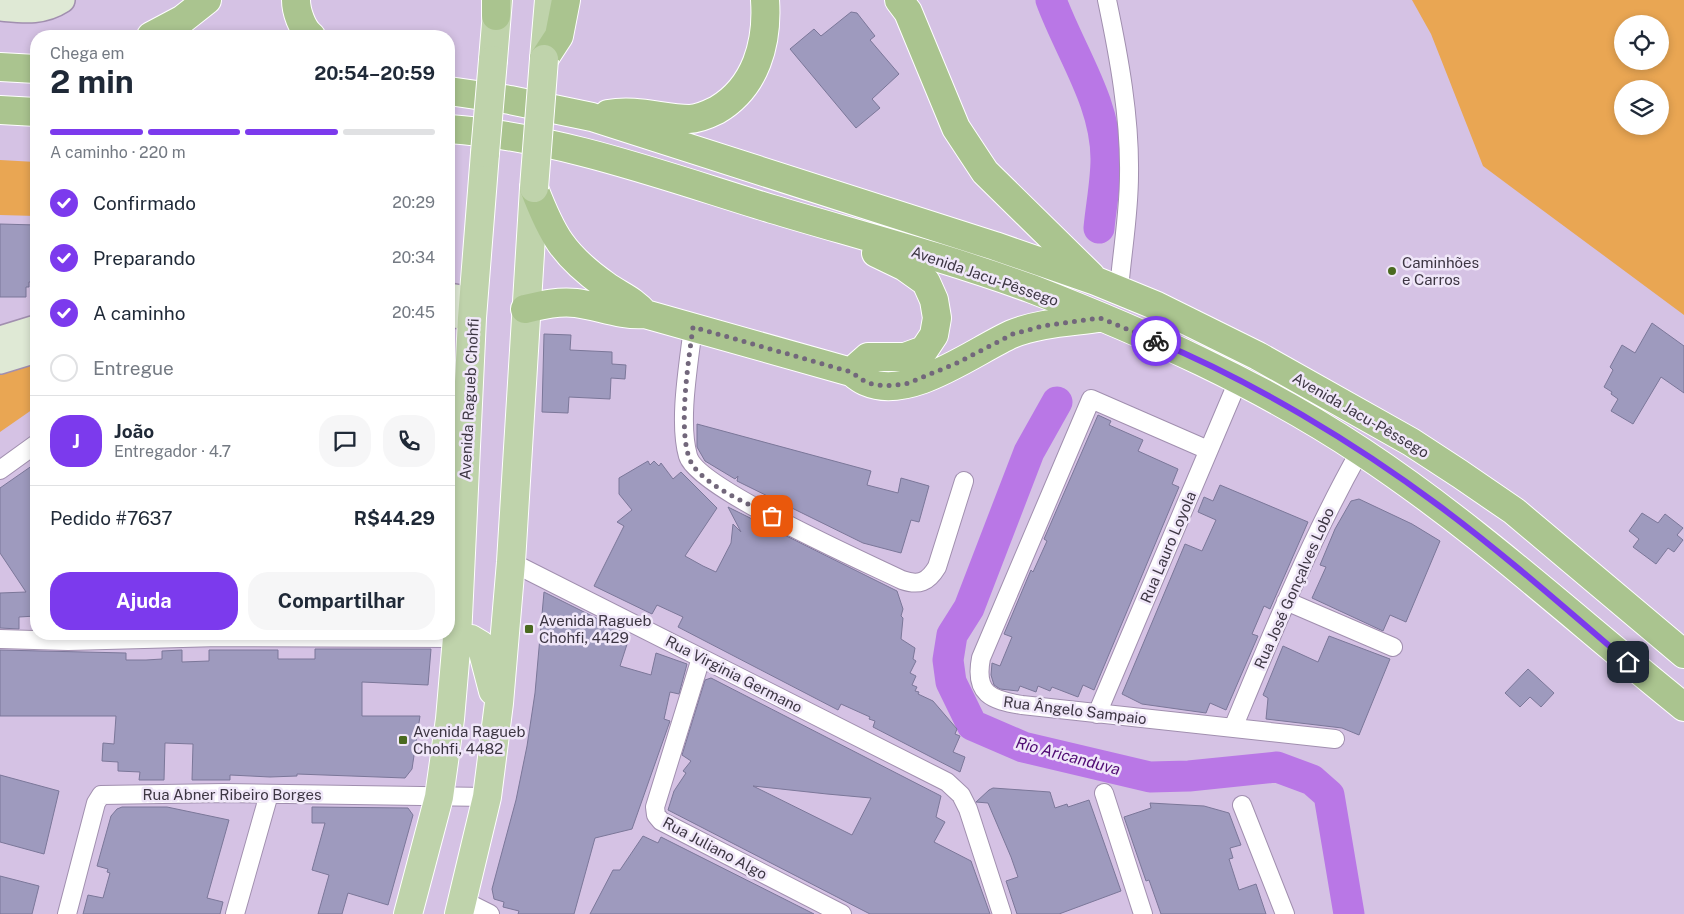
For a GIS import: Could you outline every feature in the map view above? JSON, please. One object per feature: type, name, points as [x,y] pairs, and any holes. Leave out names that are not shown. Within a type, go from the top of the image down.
[{"type":"highway","points":[[162,30],[183,19],[207,0]]},
{"type":"highway","points":[[296,0],[296,8],[306,30]]},
{"type":"highway","points":[[544,59],[559,36],[566,0]]},
{"type":"highway","points":[[592,116],[617,112],[650,113],[690,119],[710,114],[729,102],[746,85],[760,56],[766,24],[765,0]]},
{"type":"highway","points":[[899,0],[908,12],[956,128],[985,172],[1107,285]]},
{"type":"highway","points":[[4,67],[30,63]]},
{"type":"highway","points":[[4,67],[30,69]]},
{"type":"highway","name":"Avenida Jacu-Pêssego","points":[[455,92],[510,100],[592,116],[995,246],[1107,285],[1157,306],[1258,356],[1411,442],[1460,474],[1514,510],[1684,654]]},
{"type":"highway","points":[[0,110],[30,112]]},
{"type":"highway","name":"Avenida Jacu-Pêssego","points":[[455,129],[477,131],[578,151],[850,232],[1014,284],[1169,347],[1238,381],[1360,450],[1438,505],[1684,706]]},
{"type":"highway","points":[[534,188],[550,228],[573,260],[608,288],[634,301],[645,314]]},
{"type":"highway","points":[[850,232],[864,248],[905,267],[926,282],[934,300],[937,318],[934,335],[924,350],[905,357],[868,357],[851,372]]},
{"type":"highway","points":[[525,308],[552,302],[575,303],[630,316],[645,314],[851,372],[867,383],[885,386],[906,384],[957,363],[1013,334],[1043,326],[1100,318]]},
{"type":"main road","points":[[460,907],[487,797],[499,703],[512,562],[525,308],[549,0]]},
{"type":"main road","points":[[0,8],[30,11],[55,2]]},
{"type":"main road","name":"Avenida Ragueb Chohfi","points":[[408,914],[439,797],[458,638],[456,513],[461,307],[485,153],[497,5]]},
{"type":"main road","points":[[0,339],[30,330]]},
{"type":"main road","points":[[0,360],[30,352]]},
{"type":"main road","points":[[458,638],[471,639],[481,645],[488,677],[499,703]]},
{"type":"street","points":[[1107,0],[1119,66],[1129,147],[1128,204],[1107,285]]},
{"type":"street","points":[[693,327],[687,373],[684,430],[688,457],[694,468],[737,498],[902,580],[915,584],[931,576],[937,567],[964,481]]},
{"type":"street","name":"Rua Lauro Loyola","points":[[1097,714],[1238,381]]},
{"type":"street","name":"Rua Ângelo Sampaio","points":[[1208,450],[1090,399],[981,658],[978,672],[982,686],[990,697],[997,701],[1097,714],[1335,739]]},
{"type":"street","points":[[0,470],[30,448]]},
{"type":"street","name":"Rua José Gonçalves Lobo","points":[[1233,728],[1286,601],[1329,507],[1360,450]]},
{"type":"street","name":"Rua Virginia Germano","points":[[512,562],[955,788],[961,794],[968,809],[1002,914]]},
{"type":"street","points":[[1286,601],[1393,647]]},
{"type":"street","points":[[0,639],[30,638]]},
{"type":"street","name":"Rua Juliano Algo","points":[[701,658],[654,807],[656,815],[661,821],[842,914]]},
{"type":"street","points":[[1104,793],[1143,914]]},
{"type":"street","points":[[235,914],[269,794]]},
{"type":"street","name":"Rua Abner Ribeiro Borges","points":[[67,914],[96,803],[102,795],[269,794],[487,797]]},
{"type":"street","points":[[1242,805],[1285,914]]},
{"type":"street","points":[[460,907],[490,914]]},
{"type":"shaded area","points":[[1412,0],[1684,0],[1684,315],[1483,166],[1431,34]]},
{"type":"shaded area","points":[[0,160],[30,162],[30,216],[0,215]]},
{"type":"shaded area","points":[[30,363],[30,411],[0,432],[0,371]]},
{"type":"building","points":[[851,12],[857,13],[875,36],[870,40],[899,74],[872,99],[880,108],[856,128],[790,49],[814,29],[821,36]]},
{"type":"building","points":[[0,224],[30,225],[30,282],[29,287],[26,287],[26,297],[0,297]]},
{"type":"building","points":[[1652,323],[1684,346],[1684,393],[1661,377],[1633,424],[1611,411],[1618,399],[1604,387],[1613,370],[1610,367],[1622,345],[1635,353]]},
{"type":"building","points":[[544,334],[571,335],[570,350],[612,352],[612,364],[626,365],[625,379],[611,378],[610,399],[569,397],[568,413],[542,412]]},
{"type":"building","points":[[1098,415],[1111,421],[1109,425],[1143,440],[1138,451],[1178,469],[1172,484],[1179,487],[1094,690],[1083,685],[1078,697],[1052,687],[1050,691],[1038,686],[1036,692],[1020,686],[1018,691],[1000,689],[994,685],[991,675],[992,663],[1000,666],[1012,637],[1004,634],[1031,570],[1033,572],[1047,541],[1044,539]]},
{"type":"building","points":[[697,424],[871,471],[867,485],[898,493],[901,478],[929,486],[919,522],[911,520],[901,553],[863,543],[737,481],[738,476],[735,479],[705,461],[697,447]]},
{"type":"building","points":[[648,461],[650,465],[654,461],[659,466],[661,463],[673,479],[681,472],[717,508],[685,556],[703,566],[716,572],[731,543],[733,524],[741,532],[728,507],[897,591],[903,609],[901,616],[903,618],[901,639],[915,648],[913,659],[916,661],[910,673],[916,676],[912,685],[917,687],[915,691],[919,692],[918,694],[933,701],[957,729],[955,734],[960,736],[953,752],[965,757],[960,772],[873,727],[875,721],[869,719],[870,717],[841,704],[838,710],[678,627],[683,617],[657,605],[652,614],[594,586],[624,526],[617,522],[632,510],[619,494],[619,478]]},
{"type":"building","points":[[30,467],[30,616],[19,617],[19,629],[0,628],[0,593],[26,592],[0,553],[0,488]]},
{"type":"building","points":[[1220,485],[1308,522],[1270,609],[1264,606],[1252,634],[1258,636],[1226,710],[1210,703],[1206,713],[1142,704],[1122,694],[1185,544],[1202,551],[1216,520],[1198,512],[1204,497],[1213,501]]},
{"type":"building","points":[[1359,499],[1412,524],[1440,541],[1406,622],[1390,615],[1383,631],[1312,598],[1326,567],[1320,565],[1335,529],[1351,501]]},
{"type":"building","points":[[1642,513],[1658,523],[1665,514],[1683,528],[1677,535],[1683,540],[1674,552],[1668,548],[1656,564],[1633,547],[1639,539],[1629,531]]},
{"type":"building","points":[[544,592],[630,635],[620,666],[651,675],[656,653],[687,664],[679,694],[670,692],[664,719],[670,721],[632,829],[595,838],[574,914],[518,914],[519,911],[503,907],[504,902],[494,899],[492,889],[516,800],[527,746],[535,693]]},
{"type":"building","points":[[1329,636],[1390,659],[1359,735],[1342,728],[1266,719],[1268,698],[1263,695],[1283,646],[1318,662]]},
{"type":"building","points":[[315,649],[431,649],[428,685],[362,682],[362,716],[420,716],[412,769],[405,778],[297,774],[297,776],[270,777],[230,775],[230,780],[192,780],[193,744],[165,743],[164,780],[139,780],[140,772],[118,771],[118,762],[102,761],[103,743],[114,744],[116,716],[0,716],[0,650],[126,653],[126,660],[146,660],[162,659],[162,651],[182,650],[182,662],[209,661],[209,650],[278,650],[278,659],[315,659]]},
{"type":"building","points":[[1528,669],[1554,693],[1541,707],[1530,697],[1520,707],[1505,693]]},
{"type":"building","points":[[711,678],[941,796],[936,817],[945,822],[934,842],[971,861],[990,914],[870,914],[668,810],[674,791],[686,773],[683,771],[691,761],[682,755],[705,680]],"holes":[[[753,786],[871,798],[852,835]]]},
{"type":"building","points":[[0,775],[59,791],[44,854],[0,842]]},
{"type":"building","points":[[993,788],[1050,792],[1055,808],[1067,804],[1068,807],[1089,800],[1121,891],[1059,914],[1017,914],[1006,881],[1018,877],[1011,857],[988,803],[976,802]]},
{"type":"building","points":[[1150,803],[1204,806],[1229,813],[1241,845],[1230,848],[1233,858],[1229,859],[1239,890],[1256,884],[1266,914],[1161,914],[1149,880],[1146,881],[1124,817],[1151,808]]},
{"type":"building","points":[[122,807],[167,807],[229,820],[207,898],[223,902],[220,914],[83,914],[88,895],[103,898],[110,873],[107,872],[108,869],[97,866],[111,816],[117,809]]},
{"type":"building","points":[[312,807],[408,808],[413,815],[388,905],[348,893],[342,914],[318,914],[329,875],[312,870],[325,823],[312,823]]},
{"type":"building","points":[[643,836],[658,843],[661,837],[814,914],[590,914],[613,870],[620,870]]},
{"type":"building","points":[[0,876],[39,886],[32,914],[0,914]]},
{"type":"waterway","name":"Rio Aricanduva","points":[[1051,0],[1094,97],[1100,117],[1104,138],[1106,168],[1099,228]]},
{"type":"waterway","name":"Rio Aricanduva","points":[[1057,402],[1029,452],[969,608],[952,635],[948,660],[951,682],[972,725],[1023,747],[1150,777],[1189,776],[1277,767],[1312,780],[1329,795],[1349,914]]},
{"type":"way so far","points":[[772,516],[737,498],[707,479],[694,468],[688,457],[684,430],[687,373],[693,327],[851,372],[867,383],[885,386],[906,384],[957,363],[1013,334],[1043,326],[1100,318],[1156,341]]},
{"type":"place","name":"Caminhões e Carros","points":[[1392,271]]},
{"type":"place","name":"Avenida Ragueb Chohfi, 4429","points":[[529,629]]},
{"type":"place","name":"Avenida Ragueb Chohfi, 4482","points":[[403,740]]},
{"type":"route","points":[[1156,341],[1221,372],[1299,414],[1360,450],[1438,505],[1529,577],[1628,662]]}]
